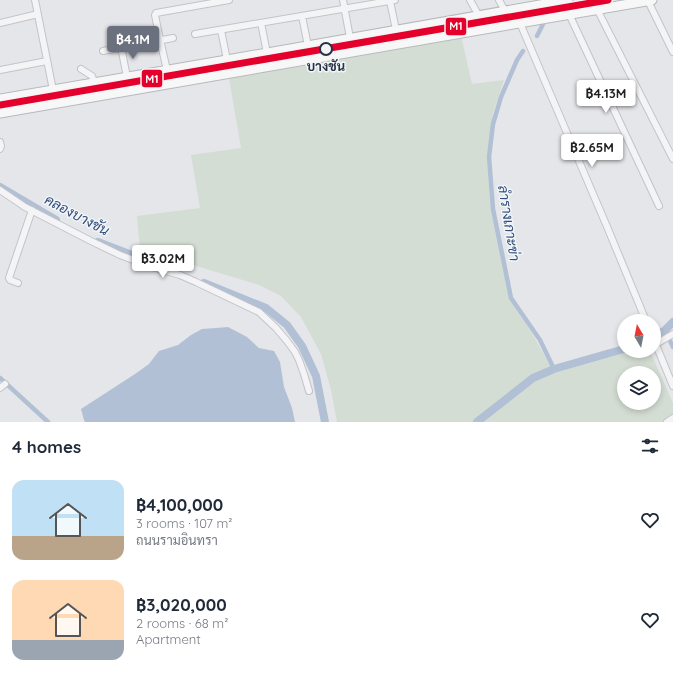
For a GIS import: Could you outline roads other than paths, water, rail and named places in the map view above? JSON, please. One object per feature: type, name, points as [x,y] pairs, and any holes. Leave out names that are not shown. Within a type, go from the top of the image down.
[{"type":"highway","points":[[0,98],[568,0]]},
{"type":"highway","points":[[0,113],[650,0]]},
{"type":"highway","points":[[397,30],[400,44]]},
{"type":"street","points":[[35,0],[53,90]]},
{"type":"street","points":[[167,70],[155,15],[157,12],[229,0]]},
{"type":"street","points":[[343,0],[350,38]]},
{"type":"street","points":[[195,34],[393,0],[397,30]]},
{"type":"street","points":[[470,0],[479,16]]},
{"type":"street","points":[[499,0],[505,11]]},
{"type":"street","points":[[650,0],[673,52]]},
{"type":"street","points":[[597,9],[673,160]]},
{"type":"street","points":[[0,23],[38,14]]},
{"type":"street","points":[[569,14],[659,206]]},
{"type":"street","points":[[302,16],[308,46]]},
{"type":"street","points":[[261,23],[267,53]]},
{"type":"street","points":[[520,23],[643,314]]},
{"type":"street","points":[[221,30],[227,60]]},
{"type":"street","points":[[103,51],[173,38]]},
{"type":"street","points":[[121,47],[127,77]]},
{"type":"street","points":[[0,70],[47,61]]},
{"type":"street","points":[[81,70],[92,76],[94,82]]},
{"type":"street","points":[[0,142],[0,149]]},
{"type":"street","points":[[0,190],[32,210],[120,255],[196,282],[259,312],[276,328],[295,352],[309,391]]},
{"type":"street","points":[[18,283],[10,280],[9,278],[32,210]]},
{"type":"street","points":[[661,357],[673,386]]},
{"type":"street","points":[[668,422],[673,418]]},
{"type":"water","points":[[228,327],[247,337],[259,348],[274,351],[280,362],[284,387],[292,408],[295,422],[85,422],[81,409],[149,364],[159,351],[178,345],[202,329]]},
{"type":"waterway","name":"ลำรางเกาะข่า","points":[[537,36],[543,24]]},
{"type":"waterway","name":"ลำรางเกาะข่า","points":[[523,51],[517,60],[501,97],[493,124],[489,157],[493,209],[511,298],[540,340],[554,369]]},
{"type":"waterway","name":"คลองบางชัน","points":[[0,187],[56,220]]},
{"type":"waterway","name":"คลองบางชัน","points":[[98,242],[171,270]]},
{"type":"waterway","name":"คลองบางชัน","points":[[204,283],[266,308],[287,325],[302,346],[316,376],[325,422]]},
{"type":"waterway","points":[[661,333],[673,322]]},
{"type":"waterway","points":[[665,330],[673,347]]},
{"type":"waterway","points":[[477,422],[533,378],[554,369],[617,351]]},
{"type":"waterway","points":[[0,378],[48,422]]},
{"type":"place","name":"บางชัน","points":[[326,49]]}]
